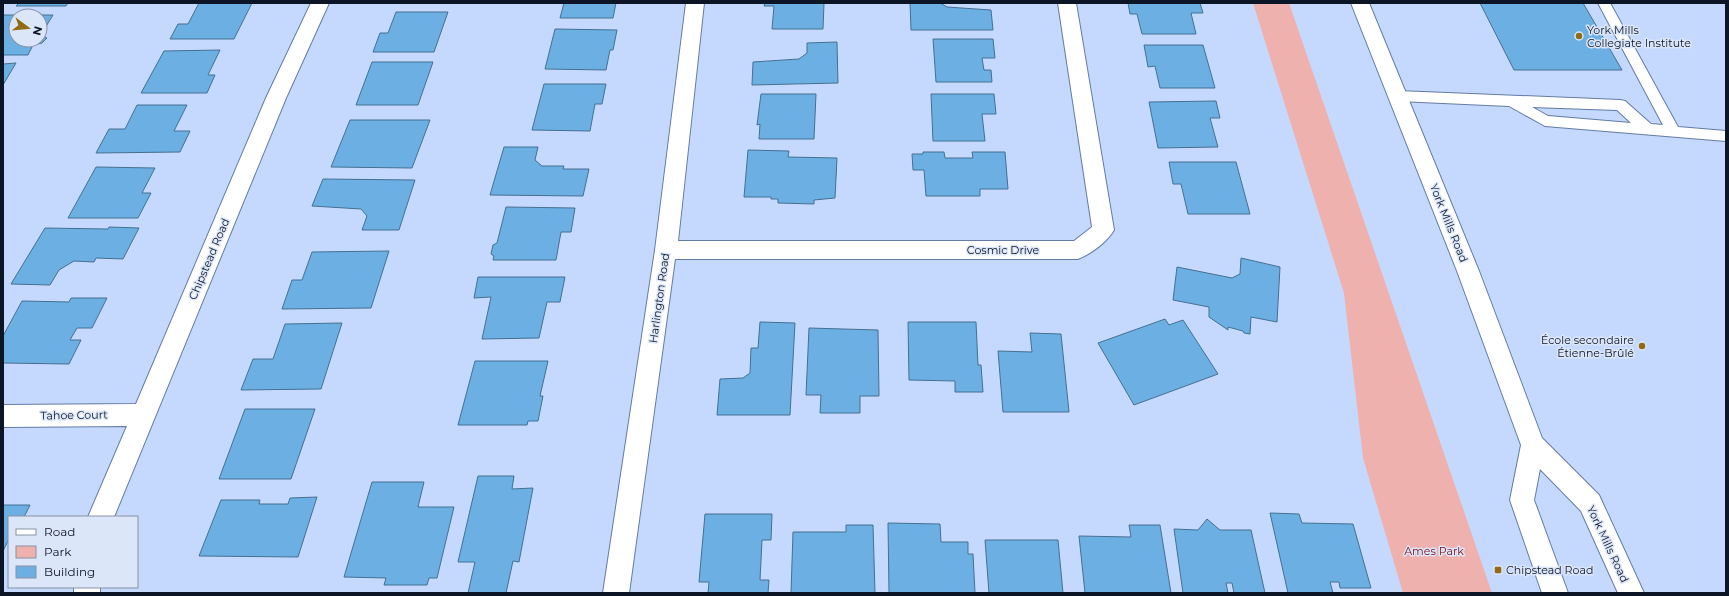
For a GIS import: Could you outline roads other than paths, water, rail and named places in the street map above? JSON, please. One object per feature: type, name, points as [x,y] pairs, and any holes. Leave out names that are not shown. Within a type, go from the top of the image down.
[{"type":"street","name":"Chipstead Road","points":[[101,516],[276,98],[320,3]]},
{"type":"street","name":"Harlington Road","points":[[616,593],[666,250],[695,3]]},
{"type":"street","name":"Cosmic Drive","points":[[666,250],[1078,250],[1103,230],[1067,3]]},
{"type":"street","name":"York Mills Road","points":[[1360,3],[1468,271],[1533,445],[1590,503],[1631,593]]},
{"type":"street","name":"Tahoe Court","points":[[3,416],[144,415]]},
{"type":"street","points":[[1533,445],[1522,500],[1554,593]]},
{"type":"lane","points":[[1604,3],[1673,131]]},
{"type":"lane","points":[[1398,96],[1620,105],[1649,131]]},
{"type":"lane","points":[[1512,100],[1545,121],[1649,131],[1673,131],[1726,136]]},
{"type":"place","name":"York Mills Collegiate Institute","points":[[1579,36]]},
{"type":"place","name":"École secondaire Étienne-Brûlé","points":[[1642,346]]},
{"type":"place","name":"Chipstead Road","points":[[1498,570]]},
{"type":"park label","name":"Ames Park","points":[[1434,551]]}]
